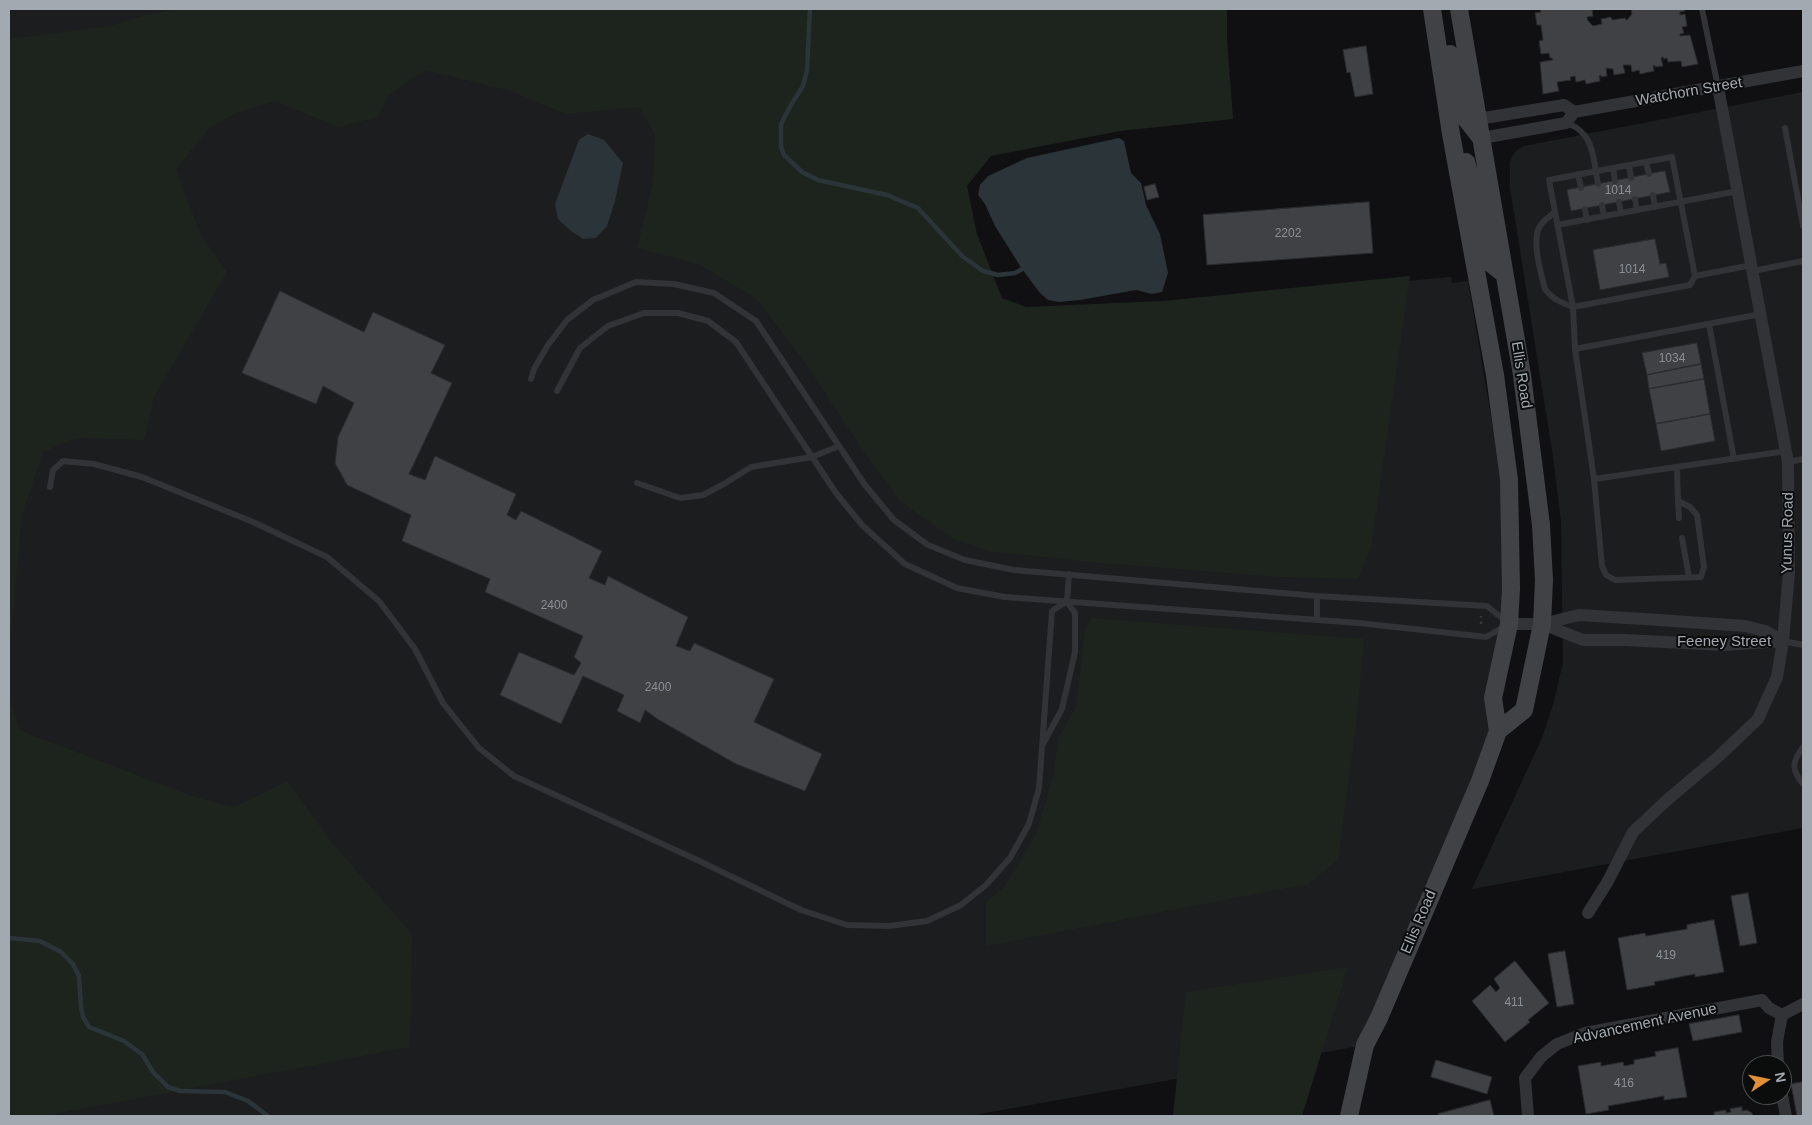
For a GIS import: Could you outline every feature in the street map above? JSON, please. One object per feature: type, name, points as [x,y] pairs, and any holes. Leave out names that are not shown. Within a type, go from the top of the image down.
[{"type":"main road","name":"Ellis Road","points":[[1459,9],[1522,375],[1541,525],[1544,580],[1542,624],[1524,710],[1498,731]]},
{"type":"main road","name":"Ellis Road","points":[[1349,1116],[1365,1045],[1379,1018],[1480,781],[1498,731],[1493,698],[1509,624],[1511,573],[1509,480],[1494,375],[1451,134],[1433,14]]},
{"type":"main road","points":[[1433,14],[1446,36],[1466,119],[1482,138]]},
{"type":"main road","points":[[1451,134],[1464,156],[1474,190],[1490,263],[1504,274]]},
{"type":"street","name":"Watchorn Street","points":[[1478,119],[1564,105],[1574,112],[1803,71]]},
{"type":"street","name":"Yunus Road","points":[[1588,913],[1608,881],[1633,832],[1667,800],[1718,758],[1758,719],[1777,677],[1783,641],[1789,572],[1787,457],[1718,87]]},
{"type":"street","points":[[1482,138],[1566,123],[1574,112]]},
{"type":"street","name":"Feeney Street","points":[[1509,624],[1542,624],[1579,615],[1745,626],[1765,631],[1783,641]]},
{"type":"street","name":"Feeney Street","points":[[1542,624],[1583,640],[1724,645],[1783,641]]},
{"type":"street","name":"Advancement Avenue","points":[[1528,1116],[1526,1078],[1540,1057],[1557,1044],[1585,1033],[1762,1000],[1769,1008],[1782,1016]]},
{"type":"street","points":[[1778,1055],[1777,1042],[1782,1016],[1803,1004]]},
{"type":"lane","points":[[1702,9],[1718,87]]},
{"type":"lane","points":[[1566,123],[1576,126],[1588,139],[1598,184]]},
{"type":"lane","points":[[1785,128],[1803,226]]},
{"type":"lane","points":[[1555,212],[1538,230],[1536,246],[1545,289],[1554,298],[1573,307],[1690,285],[1695,276],[1672,157],[1549,180],[1573,307],[1575,349],[1594,480],[1602,566],[1606,575],[1615,580],[1701,577],[1704,567],[1697,515],[1690,507],[1678,501]]},
{"type":"lane","points":[[1646,162],[1649,174]]},
{"type":"lane","points":[[1629,165],[1631,178]]},
{"type":"lane","points":[[1613,168],[1615,181]]},
{"type":"lane","points":[[1578,174],[1581,188]]},
{"type":"lane","points":[[1557,225],[1738,191]]},
{"type":"lane","points":[[1653,195],[1655,207]]},
{"type":"lane","points":[[1635,199],[1637,210]]},
{"type":"lane","points":[[1619,202],[1621,213]]},
{"type":"lane","points":[[1602,205],[1604,216]]},
{"type":"lane","points":[[1585,209],[1587,220]]},
{"type":"lane","points":[[1695,276],[1803,261]]},
{"type":"lane","points":[[531,378],[548,345],[562,326],[593,300],[636,282],[682,286],[714,293],[756,321],[865,485],[894,520],[928,545],[965,560],[1014,570],[1317,596],[1487,606],[1509,624],[1486,637],[1317,620],[1005,597],[957,588],[905,564],[862,525],[836,493],[736,342],[708,321],[678,313],[644,313],[608,326],[580,348],[557,391]]},
{"type":"lane","points":[[1575,349],[1761,314]]},
{"type":"lane","points":[[1709,324],[1734,459]]},
{"type":"lane","points":[[637,483],[680,498],[704,495],[751,467],[812,457],[839,446]]},
{"type":"lane","points":[[1594,480],[1734,459],[1787,457],[1803,459]]},
{"type":"lane","points":[[50,487],[52,470],[63,461],[94,464],[142,477],[252,522],[327,557],[380,601],[416,649],[443,703],[479,748],[514,776],[801,910],[847,925],[889,926],[927,921],[961,905],[986,884],[1010,858],[1029,824],[1040,788],[1052,611],[1068,602]]},
{"type":"lane","points":[[1676,467],[1679,518]]},
{"type":"lane","points":[[1682,538],[1689,577]]},
{"type":"lane","points":[[1042,745],[1062,709],[1075,652],[1075,613],[1068,602],[1069,574]]},
{"type":"lane","points":[[1317,596],[1317,620]]},
{"type":"lane","points":[[1783,641],[1803,645]]},
{"type":"lane","points":[[1803,747],[1796,757],[1794,766],[1796,776],[1803,784]]},
{"type":"path","points":[[1481,616],[1481,624]]},
{"type":"shaded area","points":[[9,9],[770,9],[835,332],[1451,277],[1452,283],[1468,281],[1492,422],[1500,482],[1506,554],[1505,670],[1488,735],[1365,1045],[969,1116],[9,1116]]},
{"type":"shaded area","points":[[178,9],[1227,9],[1227,39],[1233,119],[1120,131],[991,156],[967,186],[977,234],[1002,298],[1026,307],[1163,301],[1410,276],[1371,548],[1358,579],[1279,577],[1089,562],[988,551],[952,538],[900,501],[860,446],[806,364],[757,299],[698,264],[637,248],[653,183],[655,135],[639,107],[566,114],[511,91],[425,70],[388,96],[378,117],[338,127],[275,101],[236,113],[208,129],[176,170],[201,235],[227,272],[154,397],[144,440],[76,438],[43,452],[22,515],[9,655],[9,39],[109,26],[145,15]]},
{"type":"shaded area","points":[[1803,92],[1803,828],[1472,889],[1542,738],[1553,705],[1563,662],[1561,522],[1553,457],[1510,188],[1510,163],[1512,156],[1524,146]]},
{"type":"shaded area","points":[[588,134],[604,140],[623,163],[615,201],[607,226],[596,238],[583,239],[558,219],[555,204],[579,140]]},
{"type":"shaded area","points":[[1119,138],[1124,141],[1131,173],[1141,183],[1146,205],[1160,234],[1168,273],[1162,292],[1152,294],[1136,290],[1080,300],[1059,302],[1048,300],[1040,293],[1022,269],[995,226],[985,204],[978,195],[980,185],[988,176],[1027,158]]},
{"type":"shaded area","points":[[1091,618],[1364,639],[1357,717],[1338,860],[1308,884],[986,946],[986,902],[1005,886],[1036,834],[1054,773],[1058,738],[1076,707],[1085,631]]},
{"type":"shaded area","points":[[9,695],[19,730],[195,797],[234,807],[287,781],[333,844],[412,934],[410,1047],[45,1116],[9,1116]]},
{"type":"shaded area","points":[[1348,967],[1302,1116],[1173,1116],[1186,992]]},
{"type":"building","points":[[1540,9],[1592,9],[1593,16],[1587,17],[1593,26],[1602,24],[1601,19],[1611,17],[1612,20],[1625,18],[1627,20],[1632,14],[1631,9],[1684,9],[1685,11],[1680,12],[1680,15],[1685,14],[1687,26],[1682,27],[1684,33],[1680,34],[1680,36],[1690,35],[1698,64],[1682,67],[1681,61],[1668,62],[1667,58],[1664,59],[1663,57],[1661,58],[1663,66],[1655,67],[1655,65],[1653,66],[1654,71],[1640,74],[1639,70],[1632,72],[1631,65],[1623,65],[1625,73],[1614,75],[1613,69],[1606,68],[1607,76],[1599,76],[1600,81],[1586,84],[1585,80],[1576,82],[1575,76],[1570,77],[1571,80],[1557,82],[1559,91],[1543,94],[1540,62],[1553,60],[1550,58],[1549,53],[1541,54],[1539,41],[1543,40],[1541,25],[1537,25],[1535,13],[1541,12]]},
{"type":"building","points":[[1366,46],[1373,94],[1355,97],[1350,72],[1347,73],[1343,50]]},
{"type":"building","points":[[1665,171],[1670,192],[1571,211],[1567,190]]},
{"type":"building","points":[[1155,184],[1159,197],[1147,200],[1144,187]]},
{"type":"building","points":[[1369,202],[1373,253],[1207,265],[1203,215]]},
{"type":"building","points":[[1655,239],[1660,264],[1666,263],[1669,277],[1600,290],[1593,250]]},
{"type":"building","points":[[280,291],[364,332],[373,312],[445,345],[431,373],[452,383],[409,474],[425,480],[435,456],[516,494],[507,515],[516,520],[521,511],[602,551],[589,578],[605,585],[608,576],[688,617],[676,646],[690,651],[694,643],[774,679],[754,722],[822,754],[805,791],[736,764],[645,710],[640,723],[617,711],[624,695],[583,676],[561,724],[500,695],[519,652],[574,675],[581,663],[574,657],[583,636],[485,592],[490,579],[402,541],[411,515],[347,485],[335,463],[338,437],[354,403],[323,386],[316,404],[242,373]]},
{"type":"building","points":[[1697,343],[1701,364],[1647,375],[1642,353]]},
{"type":"building","points":[[1701,364],[1704,379],[1649,389],[1647,375]]},
{"type":"building","points":[[1704,379],[1710,414],[1656,424],[1649,389]]},
{"type":"building","points":[[1710,414],[1715,441],[1661,451],[1656,424]]},
{"type":"building","points":[[1748,893],[1757,943],[1740,946],[1731,896]]},
{"type":"building","points":[[1714,920],[1724,972],[1695,977],[1695,974],[1654,982],[1655,985],[1627,990],[1618,938],[1645,933],[1646,936],[1687,929],[1687,925]]},
{"type":"building","points":[[1565,951],[1574,1004],[1557,1007],[1548,954]]},
{"type":"building","points":[[1515,961],[1549,1003],[1528,1020],[1530,1022],[1505,1042],[1472,1001],[1490,985],[1496,992],[1500,988],[1494,979]]},
{"type":"building","points":[[1739,1015],[1742,1032],[1693,1041],[1689,1024]]},
{"type":"building","points":[[1678,1048],[1687,1097],[1664,1100],[1664,1096],[1608,1106],[1609,1110],[1586,1114],[1578,1066],[1601,1062],[1601,1066],[1623,1062],[1624,1066],[1634,1064],[1634,1060],[1656,1056],[1655,1052]]},
{"type":"building","points":[[1436,1060],[1492,1077],[1487,1094],[1431,1077]]},
{"type":"building","points":[[1803,1082],[1803,1116],[1797,1116],[1792,1084]]},
{"type":"building","points":[[1490,1100],[1494,1116],[1439,1116],[1438,1114]]},
{"type":"building","points":[[1742,1107],[1742,1111],[1747,1110],[1753,1116],[1710,1116],[1714,1115],[1714,1112],[1726,1110],[1726,1113],[1731,1112],[1730,1109]]},
{"type":"waterway","points":[[810,9],[807,70],[803,86],[781,124],[781,147],[784,155],[802,172],[818,180],[887,195],[918,208],[962,256],[983,271],[998,275],[1015,273],[1026,267]]},
{"type":"waterway","points":[[9,938],[40,941],[61,952],[73,964],[79,976],[81,1007],[83,1017],[89,1027],[124,1041],[142,1054],[153,1072],[168,1087],[180,1091],[225,1092],[248,1101],[268,1116]]}]
